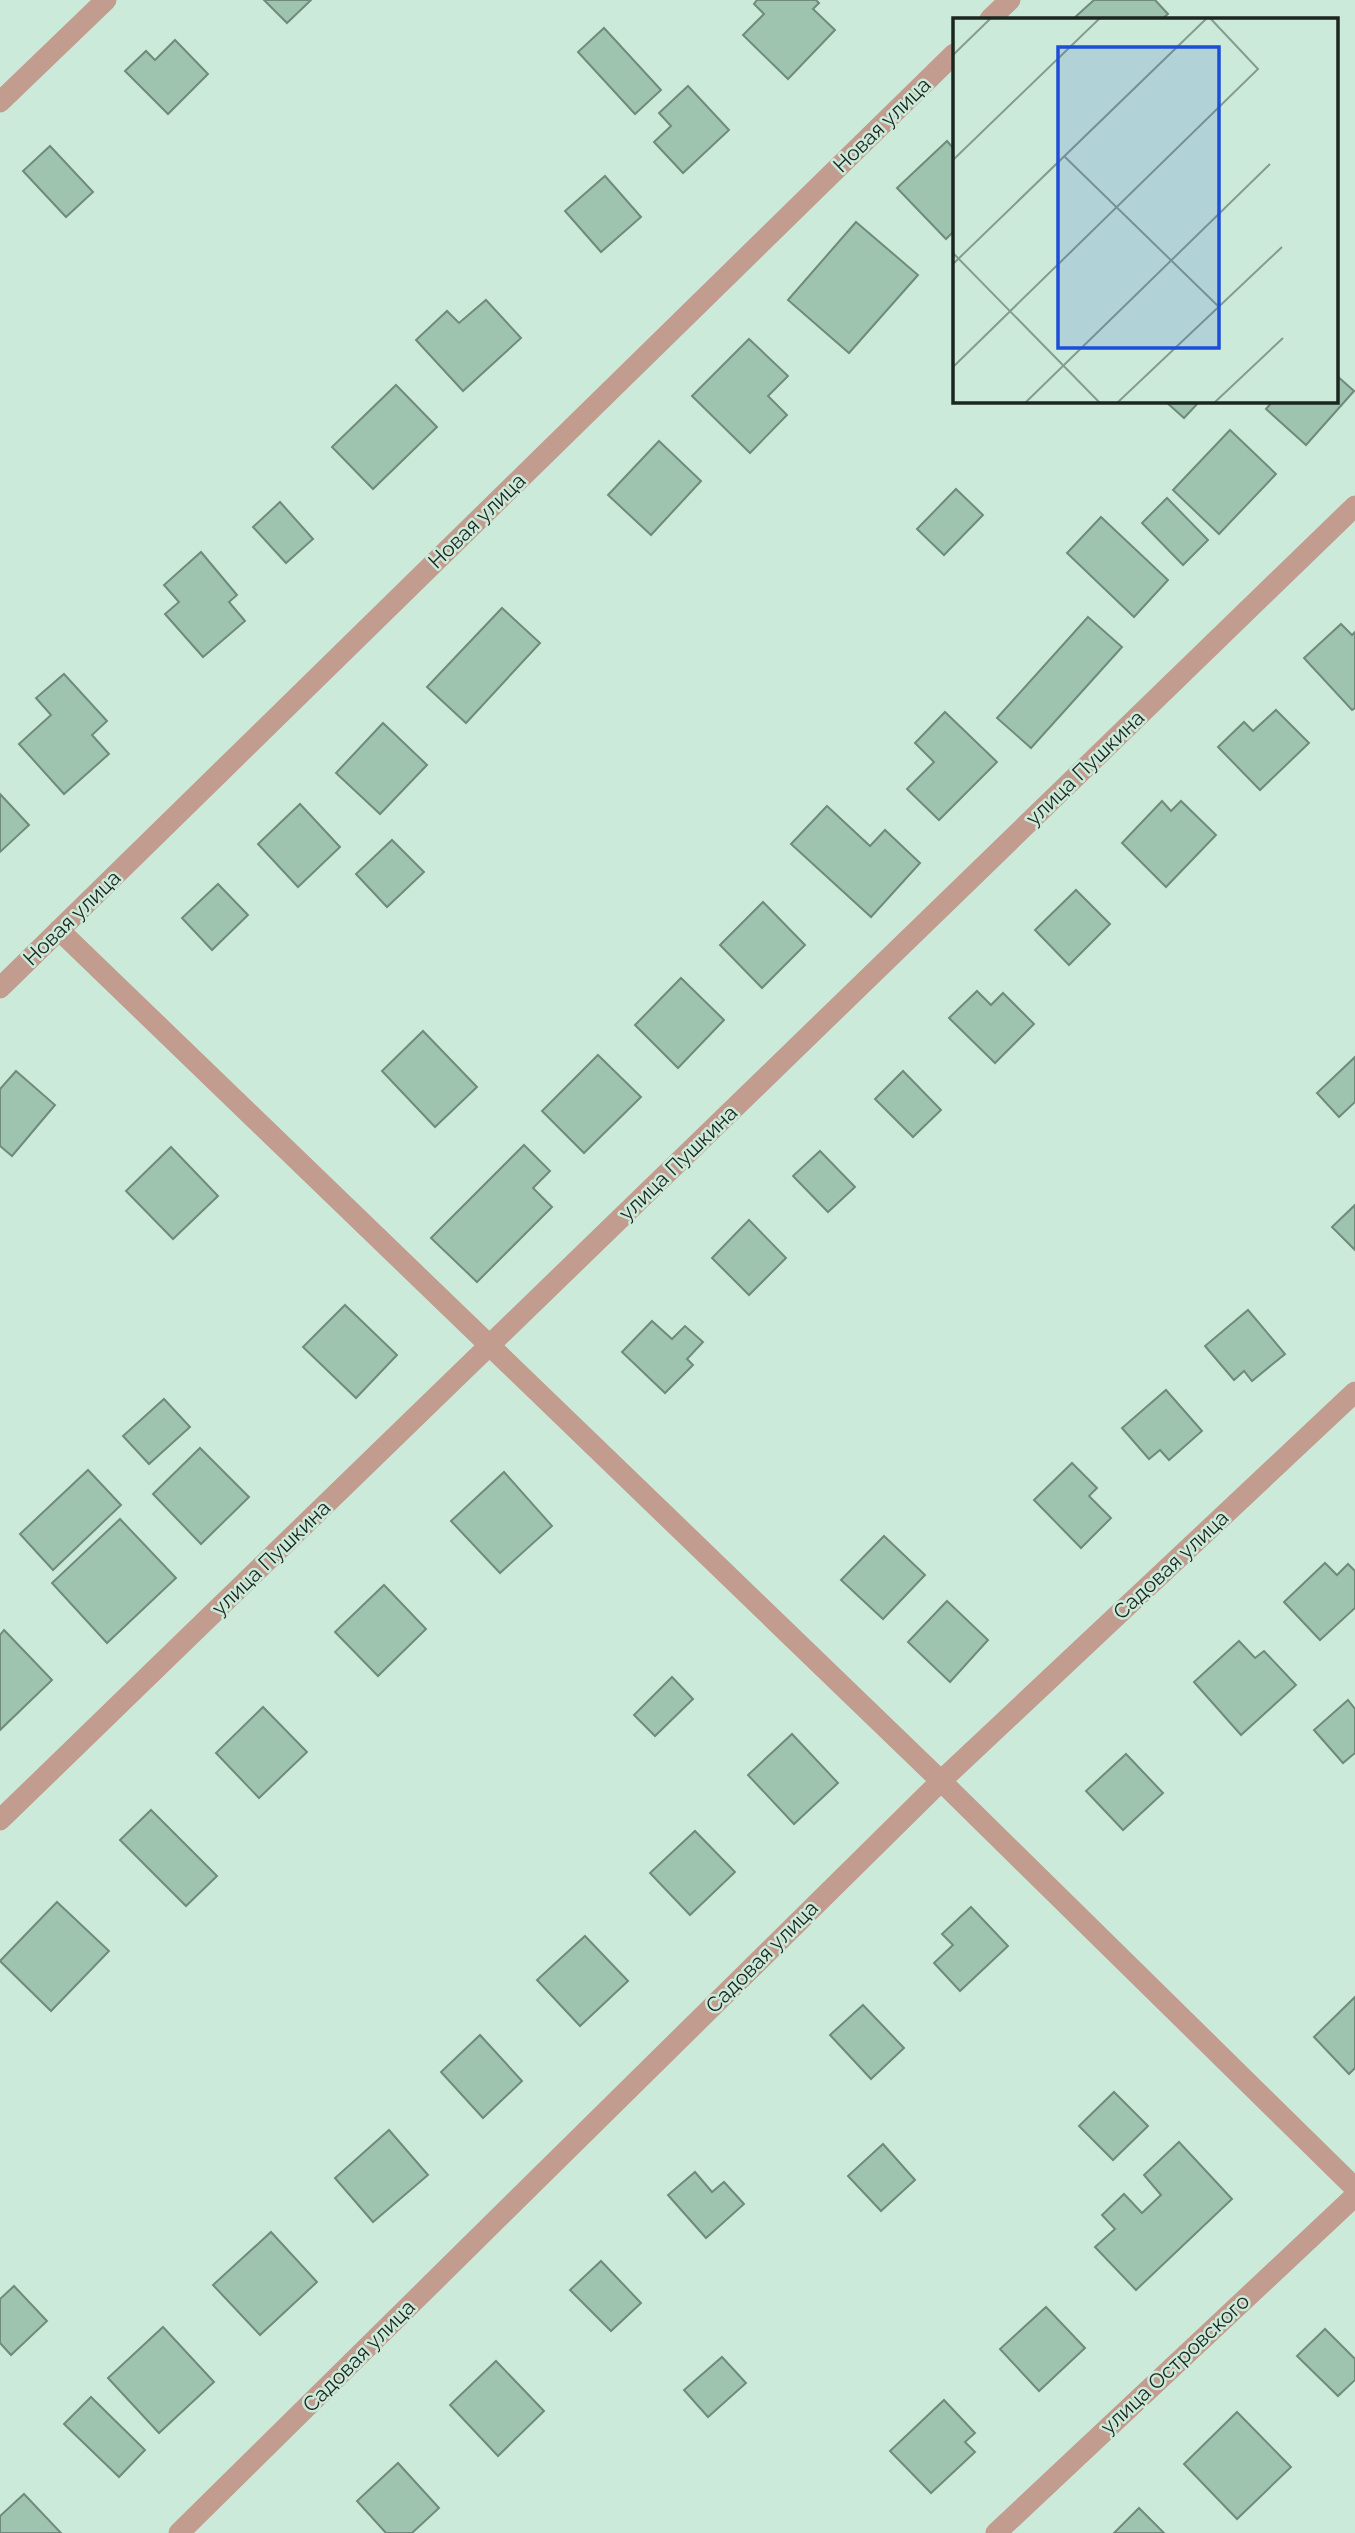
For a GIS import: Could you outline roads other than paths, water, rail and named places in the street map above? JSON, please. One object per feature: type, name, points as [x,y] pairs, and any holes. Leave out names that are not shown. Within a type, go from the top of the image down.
[{"type":"street","points":[[0,102],[106,0]]},
{"type":"street","points":[[991,18],[1010,0]]},
{"type":"street","name":"Новая улица","points":[[0,988],[953,55]]},
{"type":"street","name":"улица Пушкина","points":[[0,1820],[1355,506]]},
{"type":"street","points":[[59,930],[940,1781],[1355,2188]]},
{"type":"street","name":"Садовая улица","points":[[179,2533],[940,1781],[1355,1392]]},
{"type":"street","name":"улица Островского","points":[[996,2533],[1355,2196]]}]
